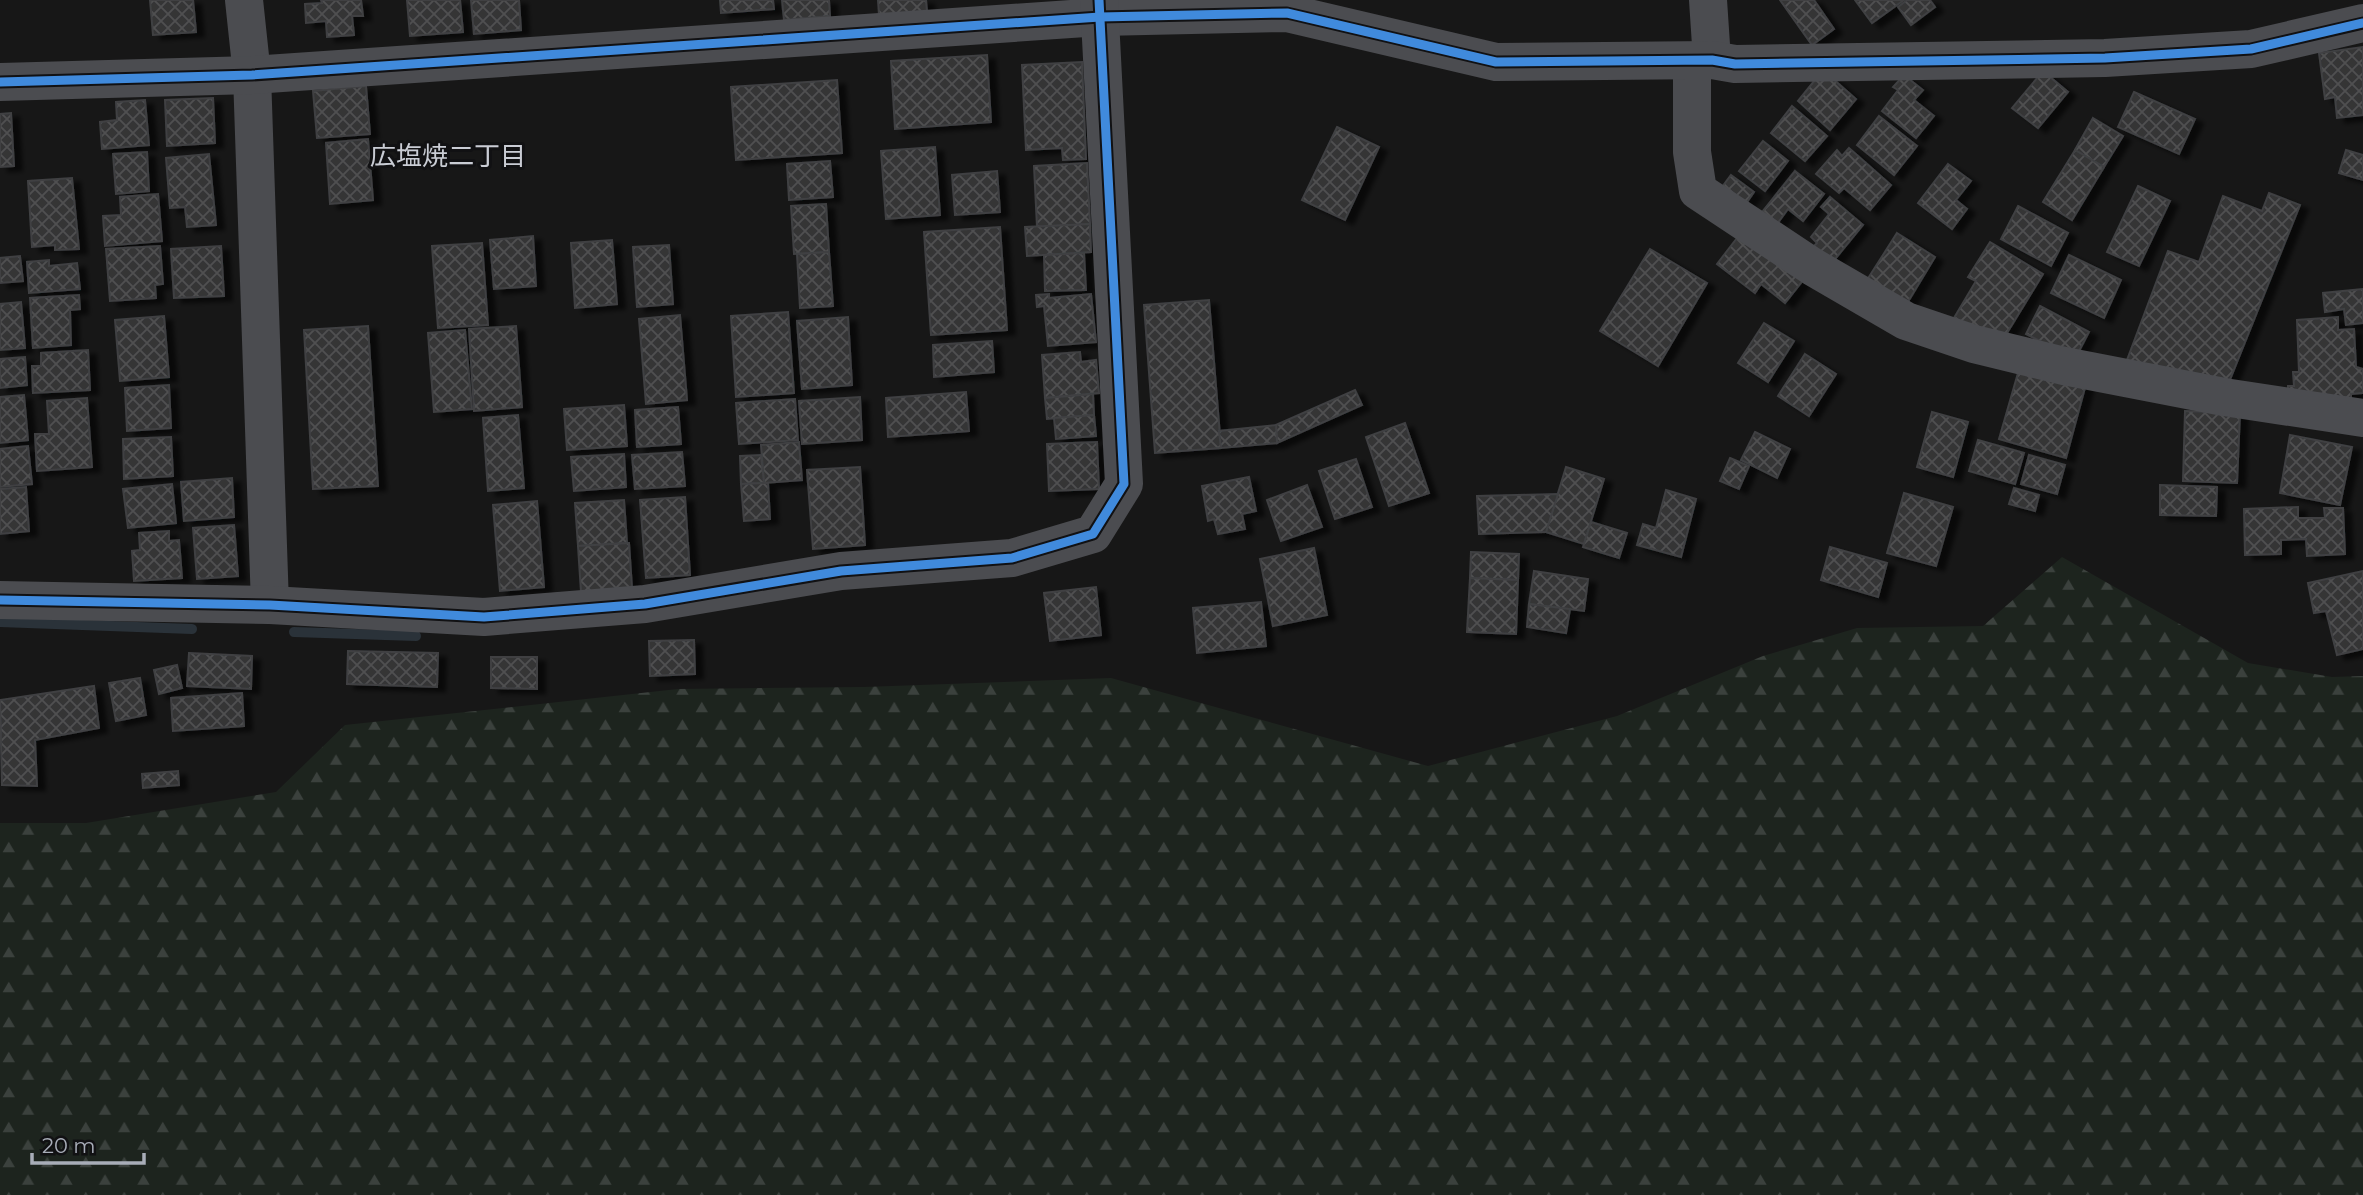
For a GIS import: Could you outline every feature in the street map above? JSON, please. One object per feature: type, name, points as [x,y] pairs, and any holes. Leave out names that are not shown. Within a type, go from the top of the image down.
[{"type":"street","points":[[244,0],[252,75],[270,605]]},
{"type":"street","points":[[1708,0],[1692,152],[1698,191],[1813,267],[1906,321],[1974,344],[2064,366],[2224,397],[2363,418]]},
{"type":"street","points":[[0,600],[270,605],[484,617],[645,604],[841,572],[1012,558],[1093,534],[1124,484],[1100,8]]},
{"type":"street","points":[[0,82],[252,75],[1100,8],[1287,13],[1496,62],[1702,60],[1735,64],[2118,57],[2251,48],[2363,23]]},
{"type":"green space","points":[[2062,557],[2248,663],[2332,677],[2363,676],[2363,1195],[0,1195],[0,823],[86,823],[276,792],[345,725],[678,689],[864,687],[1111,678],[1428,766],[1617,716],[1763,656],[1857,628],[1983,626]]},
{"type":"building","points":[[150,0],[193,0],[196,32],[153,35]]},
{"type":"building","points":[[321,0],[361,0],[363,16],[352,16],[354,35],[327,37],[326,21],[306,23],[305,4],[322,3]]},
{"type":"building","points":[[407,0],[460,0],[463,32],[410,36]]},
{"type":"building","points":[[471,0],[519,0],[521,30],[474,34]]},
{"type":"building","points":[[720,0],[773,0],[774,9],[721,13]]},
{"type":"building","points":[[782,0],[829,0],[830,16],[784,20]]},
{"type":"building","points":[[878,0],[926,0],[927,11],[879,15]]},
{"type":"building","points":[[1780,0],[1814,0],[1834,29],[1812,45]]},
{"type":"building","points":[[1855,0],[1904,0],[1872,23]]},
{"type":"building","points":[[1907,0],[1930,0],[1935,7],[1911,25],[1898,7]]},
{"type":"building","points":[[2363,47],[2363,115],[2337,118],[2335,97],[2325,99],[2319,53]]},
{"type":"building","points":[[987,55],[991,122],[895,129],[891,61]]},
{"type":"building","points":[[1082,62],[1086,159],[1063,160],[1062,148],[1026,150],[1022,65]]},
{"type":"building","points":[[1823,70],[1856,99],[1830,130],[1798,101]]},
{"type":"building","points":[[2043,71],[2068,92],[2038,128],[2012,108]]},
{"type":"building","points":[[1904,75],[1923,90],[1914,100],[1934,116],[1916,138],[1882,111],[1898,90],[1893,87]]},
{"type":"building","points":[[837,80],[842,153],[736,160],[731,87]]},
{"type":"building","points":[[366,86],[370,134],[317,138],[313,91]]},
{"type":"building","points":[[2134,92],[2195,119],[2179,154],[2118,127]]},
{"type":"building","points":[[213,98],[215,143],[167,146],[165,100]]},
{"type":"building","points":[[145,100],[149,145],[102,149],[100,122],[117,120],[116,102]]},
{"type":"building","points":[[1792,106],[1827,136],[1805,161],[1771,133]]},
{"type":"building","points":[[11,113],[14,166],[0,167],[0,114]]},
{"type":"building","points":[[1879,116],[1917,146],[1894,175],[1857,145]]},
{"type":"building","points":[[2093,118],[2123,136],[2104,167],[2075,150]]},
{"type":"building","points":[[1337,127],[1379,147],[1345,220],[1302,200]]},
{"type":"building","points":[[368,139],[373,200],[330,204],[326,143]]},
{"type":"building","points":[[1763,141],[1788,161],[1765,191],[1739,171]]},
{"type":"building","points":[[935,147],[940,215],[886,219],[881,151]]},
{"type":"building","points":[[1849,148],[1891,185],[1870,210],[1844,188],[1839,193],[1816,174],[1837,150],[1842,156]]},
{"type":"building","points":[[2075,150],[2104,167],[2072,220],[2043,202]]},
{"type":"building","points":[[2346,150],[2363,155],[2363,180],[2339,173]]},
{"type":"building","points":[[147,152],[149,191],[116,194],[113,154]]},
{"type":"building","points":[[209,154],[216,225],[187,227],[185,207],[170,208],[166,158]]},
{"type":"building","points":[[830,161],[833,197],[789,200],[787,164]]},
{"type":"building","points":[[1087,163],[1090,224],[1037,227],[1034,166]]},
{"type":"building","points":[[1948,164],[1971,181],[1956,200],[1967,209],[1952,229],[1918,203]]},
{"type":"building","points":[[997,171],[1000,212],[955,215],[952,175]]},
{"type":"building","points":[[1795,171],[1824,194],[1803,221],[1788,209],[1777,224],[1762,212]]},
{"type":"building","points":[[1731,175],[1754,192],[1745,205],[1722,187]]},
{"type":"building","points":[[72,178],[79,249],[55,250],[55,245],[32,247],[28,181]]},
{"type":"building","points":[[2138,186],[2170,201],[2139,266],[2107,252]]},
{"type":"building","points":[[2269,193],[2300,205],[2227,387],[2124,368],[2168,251],[2199,262],[2223,196],[2262,211]]},
{"type":"building","points":[[158,194],[162,241],[105,246],[103,216],[121,215],[120,197]]},
{"type":"building","points":[[1830,197],[1863,225],[1831,264],[1812,248],[1817,243],[1811,237],[1829,214],[1821,207]]},
{"type":"building","points":[[826,204],[829,252],[794,254],[791,206]]},
{"type":"building","points":[[2018,206],[2068,233],[2051,266],[2001,239]]},
{"type":"building","points":[[1090,224],[1091,252],[1027,256],[1025,227]]},
{"type":"building","points":[[1000,227],[1007,330],[931,335],[924,232]]},
{"type":"building","points":[[1897,233],[1935,257],[1906,305],[1867,280]]},
{"type":"building","points":[[533,236],[536,286],[494,289],[490,240]]},
{"type":"building","points":[[1737,238],[1804,279],[1785,303],[1761,284],[1755,293],[1717,264]]},
{"type":"building","points":[[612,240],[617,304],[575,308],[571,243]]},
{"type":"building","points":[[1990,242],[2043,274],[1999,346],[1954,318],[1976,281],[1968,277]]},
{"type":"building","points":[[482,243],[488,325],[438,328],[432,246]]},
{"type":"building","points":[[669,245],[673,304],[637,307],[633,247]]},
{"type":"building","points":[[160,246],[163,284],[155,285],[156,298],[110,301],[106,249]]},
{"type":"building","points":[[221,246],[224,296],[174,298],[171,249]]},
{"type":"building","points":[[1650,249],[1707,283],[1658,366],[1600,331]]},
{"type":"building","points":[[829,252],[833,306],[800,308],[797,254]]},
{"type":"building","points":[[1084,253],[1086,290],[1045,291],[1044,255]]},
{"type":"building","points":[[2069,255],[2121,280],[2104,318],[2051,293]]},
{"type":"building","points":[[20,256],[23,281],[0,283],[0,258]]},
{"type":"building","points":[[49,260],[49,266],[77,263],[80,289],[29,293],[27,262]]},
{"type":"building","points":[[2363,289],[2363,323],[2346,325],[2344,309],[2325,312],[2323,293]]},
{"type":"building","points":[[1049,294],[1049,298],[1091,294],[1096,342],[1048,346],[1044,306],[1037,307],[1036,295]]},
{"type":"building","points":[[79,295],[80,309],[70,310],[71,345],[33,348],[30,298]]},
{"type":"building","points":[[1209,300],[1221,448],[1155,453],[1144,305]]},
{"type":"building","points":[[21,302],[25,348],[0,350],[0,304]]},
{"type":"building","points":[[2040,306],[2089,332],[2075,359],[2026,334]]},
{"type":"building","points":[[788,312],[794,393],[736,397],[731,316]]},
{"type":"building","points":[[680,315],[687,400],[646,404],[639,319]]},
{"type":"building","points":[[164,316],[169,377],[120,381],[115,320]]},
{"type":"building","points":[[848,317],[852,385],[802,389],[797,321]]},
{"type":"building","points":[[2338,317],[2338,330],[2354,329],[2356,367],[2363,369],[2363,393],[2351,394],[2351,400],[2288,399],[2288,386],[2294,386],[2293,372],[2299,372],[2297,320]]},
{"type":"building","points":[[1764,323],[1794,341],[1768,382],[1738,363]]},
{"type":"building","points":[[368,326],[378,486],[313,489],[304,330]]},
{"type":"building","points":[[516,326],[522,407],[474,411],[469,329]]},
{"type":"building","points":[[465,330],[472,409],[434,412],[428,333]]},
{"type":"building","points":[[992,341],[994,372],[934,377],[933,345]]},
{"type":"building","points":[[88,350],[90,390],[33,393],[32,366],[41,366],[41,353]]},
{"type":"building","points":[[1080,352],[1081,362],[1096,360],[1099,393],[1045,398],[1042,355]]},
{"type":"building","points":[[1805,354],[1836,374],[1809,416],[1778,396]]},
{"type":"building","points":[[25,357],[27,385],[0,388],[0,359]]},
{"type":"building","points":[[2020,366],[2086,384],[2066,458],[1999,439]]},
{"type":"building","points":[[169,385],[171,428],[127,431],[125,388]]},
{"type":"building","points":[[1355,390],[1362,405],[1277,443],[1276,425]]},
{"type":"building","points":[[966,392],[969,431],[888,437],[886,398]]},
{"type":"building","points":[[1093,394],[1094,415],[1047,419],[1045,398]]},
{"type":"building","points":[[24,395],[28,440],[0,443],[0,397]]},
{"type":"building","points":[[860,397],[862,440],[802,444],[799,401]]},
{"type":"building","points":[[87,398],[92,467],[37,471],[35,434],[49,434],[47,401]]},
{"type":"building","points":[[795,399],[798,440],[739,444],[736,403]]},
{"type":"building","points":[[624,405],[627,446],[567,450],[564,409]]},
{"type":"building","points":[[678,407],[681,444],[637,447],[635,410]]},
{"type":"building","points":[[2185,411],[2240,413],[2237,483],[2183,481]]},
{"type":"building","points":[[1932,412],[1968,422],[1953,477],[1917,467]]},
{"type":"building","points":[[518,415],[524,488],[488,491],[483,418]]},
{"type":"building","points":[[1094,415],[1096,436],[1056,439],[1054,418]]},
{"type":"building","points":[[1405,423],[1429,493],[1389,506],[1366,437]]},
{"type":"building","points":[[1276,425],[1277,443],[1221,448],[1219,431]]},
{"type":"building","points":[[1755,432],[1790,449],[1777,478],[1741,460]]},
{"type":"building","points":[[2290,435],[2352,447],[2340,505],[2280,493]]},
{"type":"building","points":[[171,437],[173,476],[124,479],[123,439]]},
{"type":"building","points":[[1978,440],[2024,453],[2015,484],[1969,471]]},
{"type":"building","points":[[799,442],[802,480],[764,483],[761,445]]},
{"type":"building","points":[[1097,442],[1099,489],[1049,491],[1047,444]]},
{"type":"building","points":[[28,446],[32,484],[0,487],[0,449]]},
{"type":"building","points":[[682,452],[685,486],[635,489],[632,455]]},
{"type":"building","points":[[624,454],[626,487],[574,491],[571,457]]},
{"type":"building","points":[[761,455],[764,483],[741,484],[740,456]]},
{"type":"building","points":[[2029,455],[2065,465],[2057,494],[2021,484]]},
{"type":"building","points":[[1730,458],[1749,466],[1739,489],[1720,481]]},
{"type":"building","points":[[1356,459],[1372,507],[1335,519],[1319,471]]},
{"type":"building","points":[[860,467],[865,545],[813,549],[807,470]]},
{"type":"building","points":[[1566,467],[1604,479],[1584,544],[1546,532]]},
{"type":"building","points":[[1249,477],[1256,511],[1242,514],[1245,529],[1218,534],[1214,519],[1208,521],[1202,486]]},
{"type":"building","points":[[232,478],[234,517],[184,521],[181,482]]},
{"type":"building","points":[[768,483],[770,519],[744,521],[741,484]]},
{"type":"building","points":[[172,484],[176,523],[128,528],[123,489]]},
{"type":"building","points":[[1307,485],[1322,527],[1281,541],[1267,500]]},
{"type":"building","points":[[2160,485],[2217,487],[2216,516],[2160,515]]},
{"type":"building","points":[[26,487],[29,531],[0,534],[0,489]]},
{"type":"building","points":[[2014,488],[2039,495],[2035,511],[2009,504]]},
{"type":"building","points":[[1666,490],[1696,499],[1681,557],[1637,545],[1643,524],[1656,528]]},
{"type":"building","points":[[1904,493],[1953,507],[1936,566],[1887,553]]},
{"type":"building","points":[[1558,494],[1546,532],[1479,534],[1477,496]]},
{"type":"building","points":[[685,497],[690,575],[646,578],[640,500]]},
{"type":"building","points":[[624,500],[627,543],[578,546],[575,503]]},
{"type":"building","points":[[537,501],[544,587],[500,591],[493,505]]},
{"type":"building","points":[[2298,507],[2298,518],[2325,518],[2324,508],[2343,508],[2345,554],[2307,556],[2306,539],[2281,540],[2281,554],[2245,555],[2244,509]]},
{"type":"building","points":[[1591,522],[1627,533],[1619,558],[1583,547]]},
{"type":"building","points":[[234,525],[238,576],[197,579],[193,528]]},
{"type":"building","points":[[169,531],[169,541],[179,540],[182,578],[134,581],[132,551],[140,550],[139,533]]},
{"type":"building","points":[[629,543],[632,588],[581,592],[578,546]]},
{"type":"building","points":[[1830,547],[1887,563],[1878,597],[1821,580]]},
{"type":"building","points":[[1314,548],[1327,615],[1273,626],[1260,559]]},
{"type":"building","points":[[1471,552],[1519,554],[1518,580],[1470,578]]},
{"type":"building","points":[[1534,571],[1588,579],[1584,611],[1529,604]]},
{"type":"building","points":[[2363,571],[2363,649],[2337,655],[2326,611],[2314,613],[2308,583]]},
{"type":"building","points":[[1470,578],[1518,580],[1516,634],[1467,632]]},
{"type":"building","points":[[1096,587],[1101,635],[1050,641],[1044,593]]},
{"type":"building","points":[[1261,602],[1266,646],[1197,653],[1193,608]]},
{"type":"building","points":[[1529,604],[1570,609],[1566,633],[1527,627]]},
{"type":"building","points":[[694,640],[695,674],[650,676],[649,641]]},
{"type":"building","points":[[348,651],[438,653],[437,687],[347,684]]},
{"type":"building","points":[[189,653],[252,656],[251,689],[187,686]]},
{"type":"building","points":[[491,657],[537,657],[537,689],[491,688]]},
{"type":"building","points":[[177,665],[182,688],[159,694],[154,670]]},
{"type":"building","points":[[140,678],[146,715],[116,721],[109,683]]},
{"type":"building","points":[[94,686],[99,728],[35,740],[37,786],[2,785],[0,700]]},
{"type":"building","points":[[242,693],[244,726],[173,731],[171,698]]},
{"type":"building","points":[[178,771],[179,785],[143,788],[142,774]]},
{"type":"waterway","points":[[0,622],[192,629]]},
{"type":"waterway","points":[[294,632],[416,636]]},
{"type":"cycle path","points":[[0,600],[270,605],[484,617],[645,604],[841,571],[1012,558],[1093,534],[1124,484],[1099,0]]},
{"type":"cycle path","points":[[0,82],[252,75],[1100,17],[1287,13],[1496,62],[1712,60],[1735,64],[2105,58],[2251,49],[2363,23]]},
{"type":"district","name":"広塩焼二丁目","points":[[448,156]]}]
